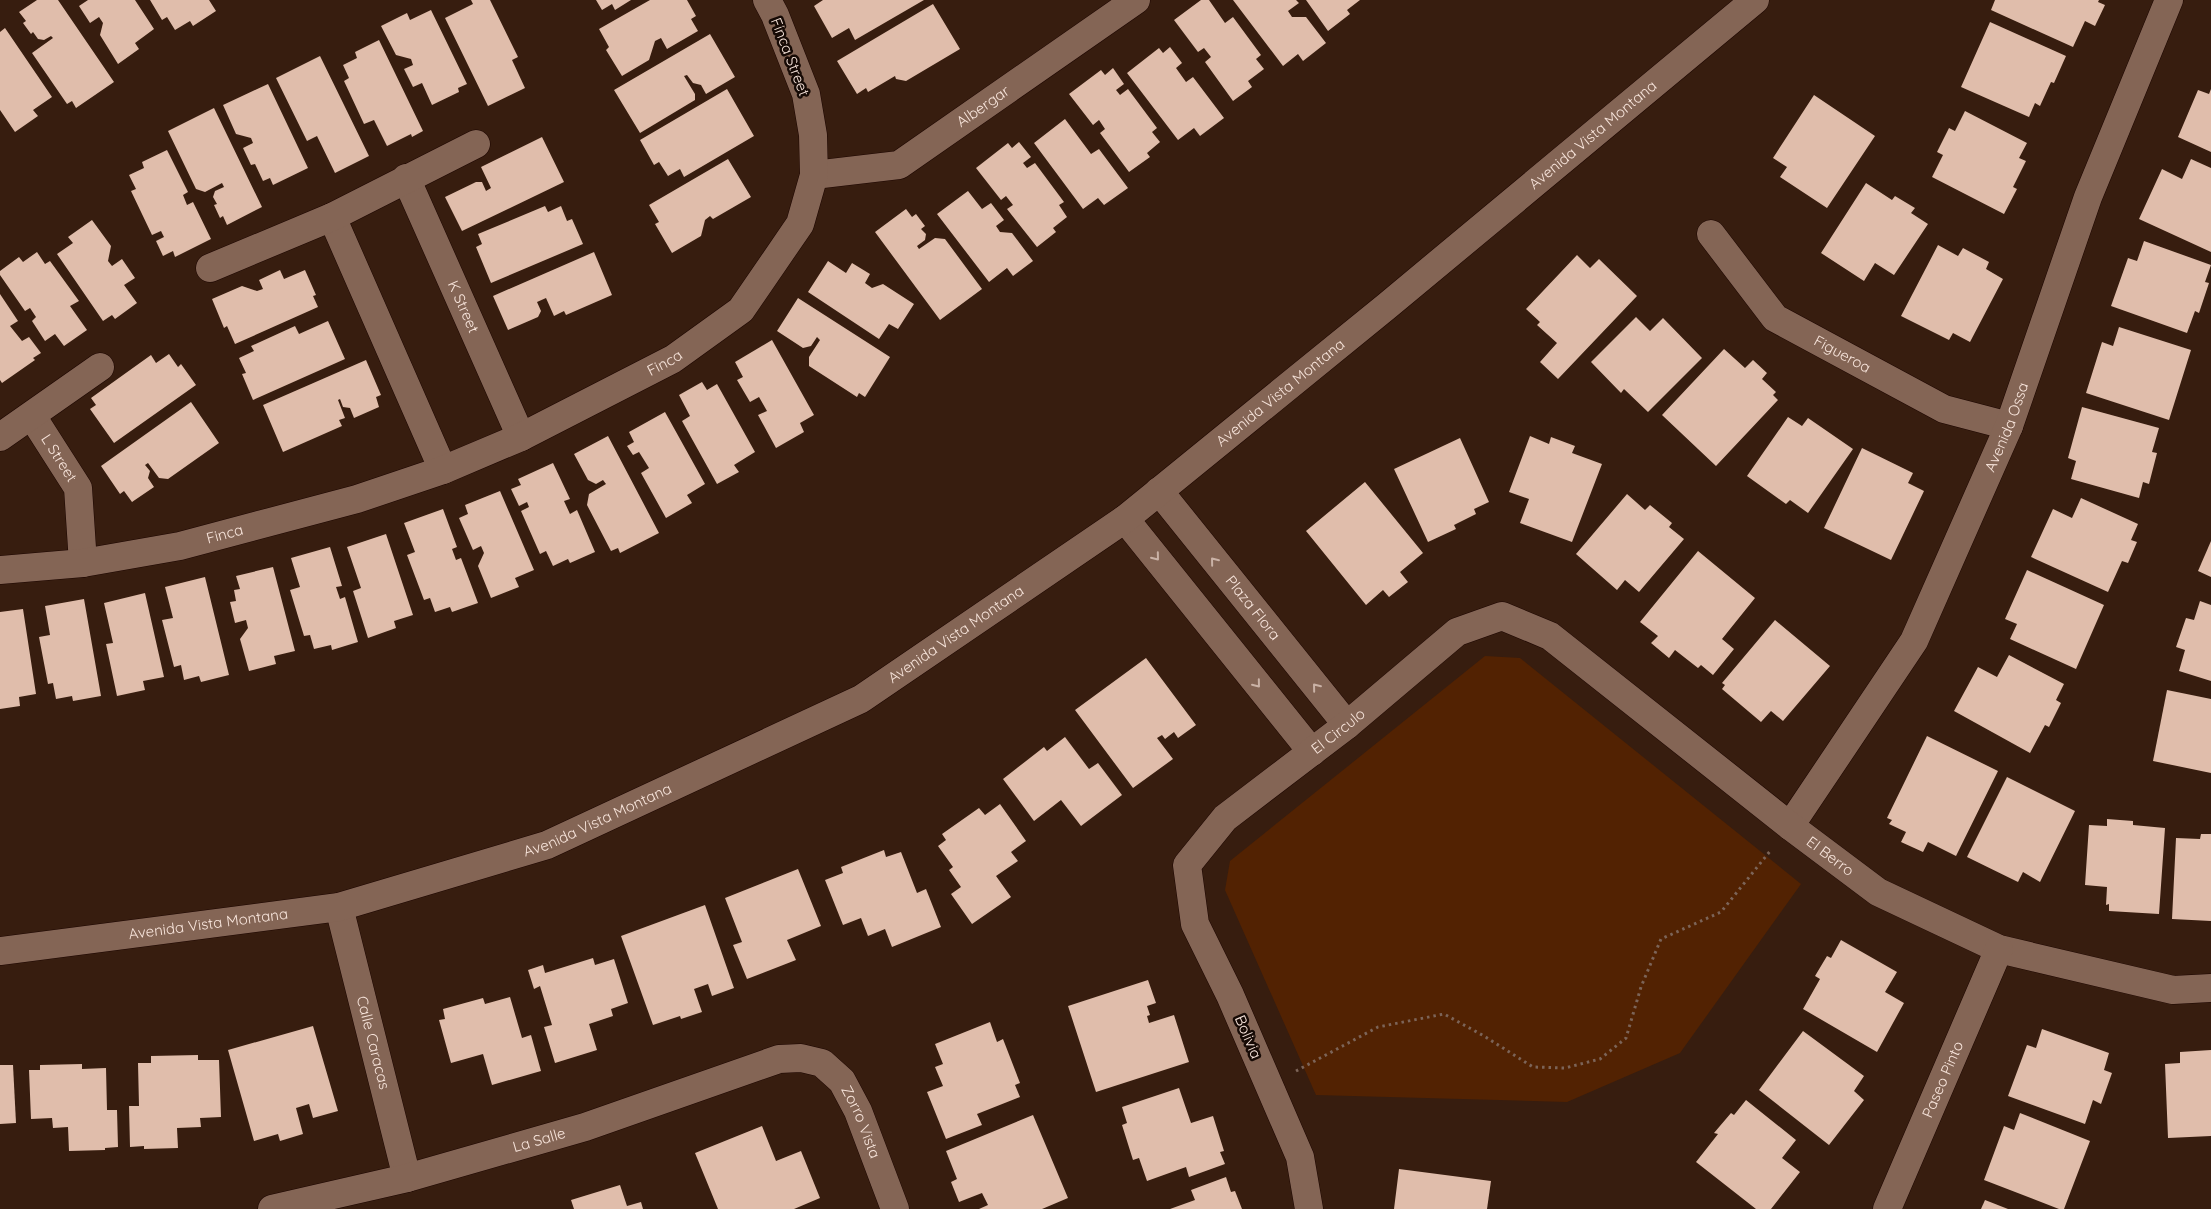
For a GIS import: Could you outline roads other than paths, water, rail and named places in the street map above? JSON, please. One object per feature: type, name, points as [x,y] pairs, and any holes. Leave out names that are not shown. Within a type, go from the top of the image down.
[{"type":"street","name":"Finca Street","points":[[767,0],[775,15],[806,94],[813,135],[814,175]]},
{"type":"street","name":"Albergar","points":[[814,175],[899,165],[1136,0]]},
{"type":"street","name":"Avenida Vista Montana","points":[[0,951],[339,907],[547,845],[861,699],[1125,518],[1387,306],[1755,0]]},
{"type":"street","name":"Avenida Ossa","points":[[1790,826],[1914,642],[2009,426],[2088,197],[2169,0]]},
{"type":"street","points":[[210,268],[332,217],[476,144]]},
{"type":"street","name":"Finca","points":[[0,570],[83,563],[180,546],[357,499],[443,470],[521,437],[673,359],[741,310],[800,224],[814,175]]},
{"type":"street","name":"K Street","points":[[406,178],[521,437]]},
{"type":"street","points":[[332,217],[443,470]]},
{"type":"street","name":"Figueroa","points":[[1711,234],[1775,318],[1944,408],[2009,426]]},
{"type":"street","points":[[0,437],[100,367]]},
{"type":"street","name":"L Street","points":[[32,416],[78,488],[83,563]]},
{"type":"street","name":"Plaza Flora","points":[[1159,491],[1347,725]]},
{"type":"street","points":[[1125,518],[1312,752]]},
{"type":"street","name":"El Berro","points":[[1502,616],[1550,636],[1790,826],[1878,892],[1999,949],[2173,990],[2211,988]]},
{"type":"street","name":"El Circulo","points":[[1187,865],[1225,818],[1347,725],[1456,632],[1502,616]]},
{"type":"street","name":"Bolivia","points":[[1187,865],[1195,924],[1230,995],[1300,1157],[1309,1209]]},
{"type":"street","name":"Calle Caracas","points":[[339,907],[407,1178]]},
{"type":"street","name":"Paseo Pinto","points":[[1887,1209],[1999,949]]},
{"type":"street","name":"La Salle","points":[[272,1209],[407,1178],[585,1127],[778,1059],[801,1058]]},
{"type":"street","name":"Zorro Vista","points":[[801,1058],[822,1063],[842,1080],[858,1111],[895,1209]]}]
